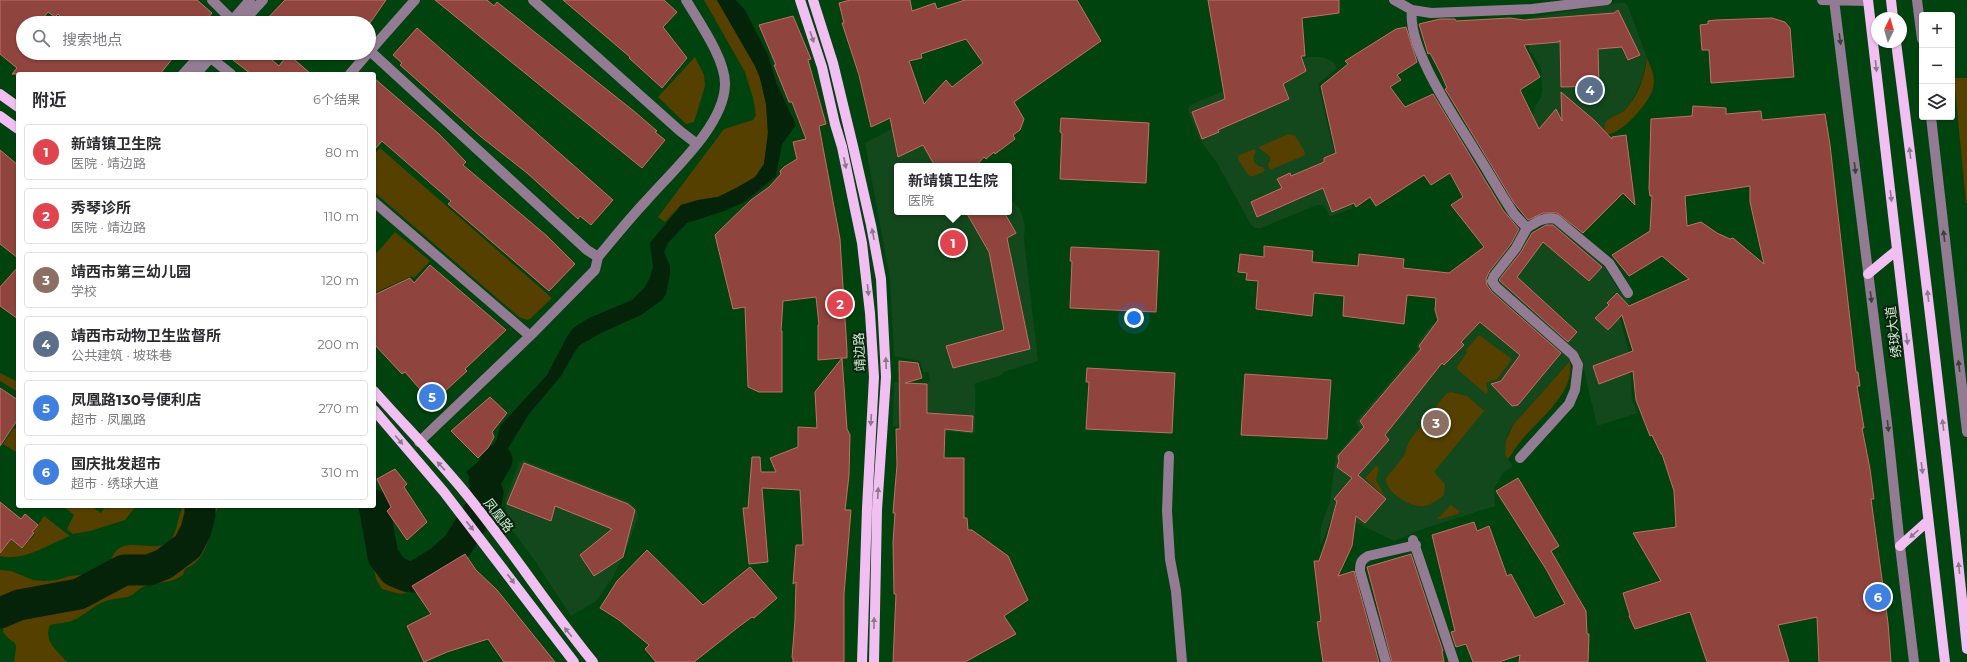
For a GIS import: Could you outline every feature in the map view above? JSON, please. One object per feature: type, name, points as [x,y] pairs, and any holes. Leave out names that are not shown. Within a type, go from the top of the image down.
[{"type":"main road","name":"靖边路","points":[[800,0],[822,66],[835,124],[842,147],[862,243],[870,313],[874,377],[867,508],[862,662]]},
{"type":"main road","name":"靖边路","points":[[813,0],[833,63],[871,225],[881,279],[886,377],[877,510],[874,662]]},
{"type":"main road","points":[[1891,0],[1892,12]]},
{"type":"main road","name":"绣球大道","points":[[1868,1],[1945,662]]},
{"type":"main road","points":[[1897,48],[1942,415],[1967,649]]},
{"type":"main road","points":[[0,94],[16,106]]},
{"type":"main road","points":[[0,116],[16,128]]},
{"type":"main road","points":[[1868,274],[1897,250]]},
{"type":"main road","name":"凤凰路","points":[[376,393],[467,495],[526,571],[562,624],[593,662]]},
{"type":"main road","points":[[376,412],[453,505],[574,662]]},
{"type":"main road","points":[[1900,546],[1928,521]]},
{"type":"street","points":[[212,0],[229,16]]},
{"type":"street","points":[[239,16],[250,0]]},
{"type":"street","points":[[243,16],[263,0]]},
{"type":"street","points":[[376,44],[415,0]]},
{"type":"street","points":[[533,0],[680,131],[697,144]]},
{"type":"street","points":[[419,442],[530,336],[595,270],[598,257],[708,130],[720,104],[725,85],[722,67],[686,0]]},
{"type":"street","points":[[1394,0],[1412,10],[1432,13],[1532,9],[1607,0]]},
{"type":"street","points":[[1822,0],[1868,1]]},
{"type":"street","points":[[1834,0],[1840,37],[1887,422],[1914,662]]},
{"type":"street","points":[[1917,0],[1919,16]]},
{"type":"street","points":[[1412,10],[1411,19],[1414,35],[1432,79],[1502,197],[1514,214],[1527,228]]},
{"type":"street","points":[[376,58],[587,250],[598,257]]},
{"type":"street","points":[[186,72],[203,60]]},
{"type":"street","points":[[197,72],[206,60]]},
{"type":"street","points":[[216,60],[229,72]]},
{"type":"street","points":[[352,72],[362,60]]},
{"type":"street","points":[[1931,120],[1967,432]]},
{"type":"street","points":[[376,204],[530,336]]},
{"type":"street","points":[[1520,458],[1569,404],[1575,390],[1578,365],[1573,355],[1528,318],[1496,287],[1492,281],[1494,276],[1523,237],[1527,228],[1536,222],[1549,217],[1556,219],[1609,263],[1620,278],[1628,293]]},
{"type":"street","points":[[1169,456],[1167,511],[1170,559],[1176,591],[1182,662]]},
{"type":"street","points":[[1386,662],[1360,571],[1360,564],[1362,560],[1368,556],[1414,542],[1454,662]]},
{"type":"shaded area","points":[[704,0],[717,0],[755,66],[760,78],[766,104],[768,133],[764,164],[755,177],[738,187],[718,197],[698,200],[681,205],[665,222],[658,217],[724,129],[753,120],[756,115],[753,98],[745,72]]},
{"type":"shaded area","points":[[717,0],[736,0],[745,10],[768,55],[776,82],[796,125],[782,144],[776,176],[746,201],[724,211],[687,223],[668,243],[664,252],[670,266],[670,274],[666,294],[662,300],[641,315],[601,333],[580,345],[561,376],[529,414],[504,455],[499,476],[493,486],[494,497],[490,501],[466,472],[488,454],[497,439],[500,426],[547,375],[573,328],[589,318],[632,300],[645,287],[650,278],[653,267],[650,243],[681,205],[698,200],[718,197],[755,177],[764,164],[768,133],[766,104],[760,78],[755,66]]},
{"type":"shaded area","points":[[1625,3],[1628,6],[1647,58],[1642,80],[1631,103],[1624,111],[1607,120],[1605,134],[1518,138],[1532,119],[1535,107],[1541,97],[1542,89],[1541,68],[1529,49],[1527,18]]},
{"type":"shaded area","points":[[695,57],[704,75],[705,86],[694,122],[686,124],[658,97]]},
{"type":"shaded area","points":[[1308,57],[1323,57],[1333,62],[1337,68],[1318,84],[1332,144],[1346,176],[1348,195],[1353,208],[1330,217],[1324,206],[1317,205],[1261,228],[1255,228],[1251,225],[1217,163],[1200,140],[1188,109],[1190,105],[1269,72],[1291,60]]},
{"type":"shaded area","points":[[1647,58],[1654,80],[1651,94],[1641,109],[1626,125],[1611,134],[1605,134],[1606,122],[1610,118],[1625,110],[1634,99],[1643,79]]},
{"type":"shaded area","points":[[1955,78],[1967,78],[1966,203],[1955,88]]},
{"type":"shaded area","points":[[928,109],[966,163],[894,163],[894,215],[1012,215],[1012,201],[1020,209],[1025,226],[1024,239],[1038,361],[974,384],[975,434],[893,426],[894,382],[927,384],[930,380],[928,372],[923,372],[920,361],[894,356],[890,279],[865,143]]},
{"type":"shaded area","points":[[1288,134],[1295,136],[1304,150],[1305,155],[1270,170],[1268,165],[1270,161],[1269,156],[1259,147]]},
{"type":"shaded area","points":[[380,148],[552,298],[530,319],[527,320],[519,317],[376,194],[376,153]]},
{"type":"shaded area","points":[[1254,149],[1256,152],[1254,155],[1254,162],[1263,167],[1265,171],[1254,176],[1249,176],[1238,159],[1239,155]]},
{"type":"shaded area","points":[[1549,222],[1553,223],[1604,266],[1616,286],[1631,302],[1623,308],[1620,318],[1630,357],[1632,399],[1638,413],[1597,426],[1581,357],[1501,286],[1498,281],[1500,274],[1540,229]]},
{"type":"shaded area","points":[[395,232],[430,261],[414,278],[412,276],[376,292],[376,254]]},
{"type":"shaded area","points":[[1501,300],[1564,352],[1570,361],[1513,425],[1508,434],[1505,454],[1512,467],[1503,473],[1494,489],[1495,506],[1423,529],[1394,541],[1355,522],[1331,518],[1321,546],[1321,526],[1330,502],[1336,455],[1359,429],[1356,421],[1418,349],[1416,346],[1431,325],[1493,308]]},
{"type":"shaded area","points":[[1479,335],[1512,359],[1497,379],[1486,384],[1488,391],[1486,394],[1456,368],[1467,353],[1466,350]]},
{"type":"shaded area","points":[[1570,361],[1570,373],[1567,384],[1561,395],[1546,414],[1528,432],[1508,459],[1505,455],[1506,441],[1513,425]]},
{"type":"shaded area","points":[[0,373],[16,381],[16,391],[0,381]]},
{"type":"shaded area","points":[[1450,392],[1467,396],[1484,411],[1434,472],[1445,484],[1444,495],[1435,502],[1424,506],[1412,505],[1394,494],[1387,484],[1386,478],[1404,456],[1409,441],[1446,394]]},
{"type":"shaded area","points":[[14,428],[16,429],[16,452],[3,444]]},
{"type":"shaded area","points":[[523,460],[629,502],[637,511],[638,517],[626,550],[613,577],[596,601],[571,616],[533,558],[502,517],[506,512],[505,500],[519,463]]},
{"type":"shaded area","points":[[1376,466],[1379,468],[1376,480],[1386,498],[1365,478]]},
{"type":"shaded area","points":[[1451,505],[1460,512],[1458,514],[1436,520]]},
{"type":"shaded area","points":[[65,508],[94,508],[101,513],[105,508],[134,508],[125,520],[90,531],[73,534],[67,529],[74,515]]},
{"type":"shaded area","points":[[182,508],[194,508],[191,529],[183,543],[165,555],[120,566],[88,582],[72,586],[22,592],[0,601],[0,570],[11,571],[33,580],[44,581],[57,580],[70,576],[103,573],[115,552],[123,546],[160,546],[167,543],[174,534]]},
{"type":"shaded area","points":[[207,508],[218,508],[205,549],[194,564],[185,569],[183,575],[174,580],[150,584],[140,588],[132,595],[127,597],[111,599],[94,607],[74,620],[50,625],[48,636],[52,646],[67,662],[14,662],[16,645],[3,632],[4,620],[7,616],[83,600],[116,582],[170,570],[185,558],[198,540],[207,517]]},
{"type":"shaded area","points":[[363,508],[370,508],[378,559],[385,582],[407,593],[400,594],[382,589],[376,579]]},
{"type":"shaded area","points":[[44,516],[70,536],[18,557],[0,556],[0,548],[3,550],[11,540],[22,549],[35,534],[33,532]]},
{"type":"building","points":[[0,0],[197,0],[212,13],[210,16],[60,16],[58,14],[54,16],[48,12],[45,16],[16,16],[16,60],[171,60],[162,72],[16,72],[16,74],[12,74],[17,68],[0,54]]},
{"type":"building","points":[[285,0],[386,0],[375,16],[270,16]]},
{"type":"building","points":[[435,0],[487,0],[494,6],[497,2],[635,112],[665,140],[642,168]]},
{"type":"building","points":[[563,0],[664,0],[677,12],[663,27],[687,58],[662,88],[629,58],[630,57]]},
{"type":"building","points":[[850,0],[910,0],[912,11],[935,3],[937,9],[965,0],[1077,0],[1101,41],[1014,102],[1024,119],[1020,130],[1013,135],[1015,139],[995,154],[994,152],[986,159],[984,157],[979,163],[933,163],[923,145],[898,157],[890,118],[871,127],[859,75],[842,23],[844,23],[839,3]],"holes":[[[966,39],[983,63],[952,87],[946,80],[924,104],[909,61],[922,58],[921,54]]]},
{"type":"building","points":[[1208,0],[1339,0],[1339,13],[1302,18],[1305,56],[1301,56],[1306,71],[1283,84],[1289,99],[1218,130],[1219,132],[1202,139],[1192,112],[1225,99]]},
{"type":"building","points":[[1618,10],[1640,55],[1628,60],[1622,47],[1598,49],[1599,86],[1561,87],[1560,40],[1559,42],[1524,45],[1540,77],[1520,90],[1539,129],[1556,109],[1562,121],[1561,92],[1594,120],[1612,139],[1612,137],[1626,135],[1635,205],[1623,193],[1583,233],[1557,213],[1543,213],[1528,220],[1514,203],[1445,89],[1447,88],[1441,74],[1430,53],[1428,54],[1419,24],[1440,19],[1455,19],[1456,21],[1510,18],[1524,20],[1614,13]]},
{"type":"building","points":[[793,16],[811,59],[808,60],[826,124],[819,126],[840,239],[847,358],[818,360],[819,325],[816,297],[783,301],[781,331],[782,392],[759,392],[748,387],[745,307],[733,309],[715,235],[751,200],[769,187],[781,174],[780,171],[784,167],[797,159],[793,142],[806,139],[792,102],[789,102],[774,65],[776,65],[759,25]]},
{"type":"building","points":[[1772,18],[1785,22],[1790,28],[1794,77],[1711,83],[1709,50],[1702,50],[1700,25],[1708,24],[1708,21],[1716,20]]},
{"type":"building","points":[[1406,27],[1417,62],[1397,75],[1401,80],[1390,87],[1405,107],[1433,94],[1503,210],[1519,229],[1511,244],[1489,272],[1486,279],[1487,285],[1492,292],[1561,353],[1518,405],[1512,406],[1491,384],[1501,381],[1520,355],[1480,322],[1461,342],[1464,345],[1444,365],[1442,363],[1385,435],[1389,440],[1358,475],[1386,499],[1365,523],[1356,516],[1352,546],[1338,576],[1354,571],[1379,662],[1323,662],[1317,622],[1321,621],[1314,561],[1319,561],[1327,538],[1337,501],[1334,499],[1352,478],[1337,467],[1339,461],[1338,456],[1364,427],[1360,421],[1421,349],[1419,346],[1438,320],[1435,310],[1436,298],[1407,295],[1404,324],[1343,316],[1344,296],[1314,293],[1312,316],[1256,309],[1258,281],[1246,280],[1247,273],[1238,272],[1240,254],[1264,257],[1264,246],[1313,251],[1312,262],[1358,266],[1359,254],[1404,259],[1403,268],[1449,273],[1484,247],[1451,205],[1463,197],[1450,173],[1431,185],[1424,175],[1376,206],[1370,197],[1356,207],[1354,203],[1332,212],[1323,188],[1257,217],[1251,202],[1282,188],[1277,179],[1290,173],[1291,176],[1324,162],[1324,158],[1336,153],[1321,86],[1348,64],[1345,61],[1396,29]]},
{"type":"building","points":[[417,28],[613,200],[591,225],[580,216],[578,219],[527,173],[480,136],[400,65],[402,63],[393,55]]},
{"type":"building","points":[[233,60],[272,60],[279,66],[284,60],[295,60],[309,72],[248,72]]},
{"type":"building","points":[[376,80],[439,134],[466,162],[463,165],[547,236],[575,264],[549,291],[448,204],[451,201],[382,141],[376,148]]},
{"type":"building","points":[[1693,106],[1726,108],[1726,114],[1761,111],[1762,120],[1825,114],[1830,145],[1856,372],[1858,372],[1860,386],[1857,386],[1864,428],[1862,428],[1874,499],[1871,499],[1888,623],[1891,662],[1819,662],[1817,617],[1778,625],[1789,662],[1707,662],[1690,612],[1635,629],[1629,616],[1623,593],[1661,581],[1633,533],[1676,527],[1674,491],[1662,454],[1652,435],[1650,436],[1636,400],[1633,371],[1599,384],[1593,366],[1633,351],[1622,315],[1608,330],[1595,318],[1609,305],[1607,303],[1617,293],[1629,306],[1689,279],[1662,256],[1629,276],[1612,255],[1650,231],[1652,196],[1650,196],[1649,189],[1651,119],[1692,116]],"holes":[[[1750,186],[1750,202],[1764,264],[1733,238],[1730,239],[1717,233],[1701,222],[1687,226],[1685,196]]]},
{"type":"building","points":[[1061,118],[1149,123],[1146,183],[1060,179],[1062,133],[1060,132]]},
{"type":"building","points":[[0,150],[16,163],[16,256],[0,244]]},
{"type":"building","points":[[968,215],[1006,215],[1016,233],[1007,238],[1030,349],[953,368],[946,346],[1004,330],[989,252]]},
{"type":"building","points":[[1546,225],[1553,225],[1602,267],[1589,281],[1543,242],[1517,277],[1577,332],[1568,342],[1499,280],[1521,252],[1532,233]]},
{"type":"building","points":[[1071,247],[1159,251],[1156,312],[1070,308],[1072,261],[1070,261]]},
{"type":"building","points":[[430,265],[506,330],[465,369],[467,371],[432,403],[405,372],[402,374],[376,346],[376,294],[410,278],[414,283]]},
{"type":"building","points":[[16,269],[16,318],[0,306],[0,287]]},
{"type":"building","points":[[842,358],[847,429],[850,435],[849,475],[845,510],[851,510],[844,594],[844,662],[793,662],[796,582],[793,584],[796,545],[803,545],[800,490],[762,488],[768,562],[749,564],[743,508],[748,508],[752,457],[760,457],[761,472],[776,472],[770,458],[798,447],[798,427],[817,428],[815,392]]},
{"type":"building","points":[[899,361],[918,363],[922,378],[905,383],[927,384],[927,413],[973,416],[972,432],[945,429],[944,458],[964,458],[964,518],[967,518],[968,530],[972,530],[1008,556],[1028,600],[1004,616],[1016,634],[965,662],[893,662],[896,594],[894,594],[893,542],[895,513],[893,513],[897,465],[896,429],[900,429]]},
{"type":"building","points":[[1087,368],[1175,373],[1172,433],[1086,429],[1089,382],[1086,382]]},
{"type":"building","points":[[1245,374],[1331,380],[1327,439],[1241,435]]},
{"type":"building","points":[[0,388],[16,399],[16,422],[0,446]]},
{"type":"building","points":[[490,397],[507,413],[492,432],[494,437],[488,448],[478,458],[451,431]]},
{"type":"building","points":[[524,463],[628,504],[635,510],[623,557],[594,576],[580,555],[612,529],[555,506],[551,521],[507,504]]},
{"type":"building","points":[[395,469],[407,484],[404,487],[427,522],[407,540],[387,511],[391,507],[377,479]]},
{"type":"building","points":[[1518,478],[1559,546],[1551,551],[1586,611],[1587,634],[1589,634],[1588,662],[1519,662],[1520,655],[1499,662],[1473,662],[1466,644],[1456,647],[1451,632],[1455,631],[1432,535],[1474,522],[1477,531],[1489,526],[1507,576],[1511,574],[1535,618],[1565,604],[1546,569],[1496,491]]},
{"type":"building","points":[[0,502],[21,519],[25,514],[38,525],[32,532],[34,533],[22,548],[11,539],[0,553]]},
{"type":"building","points":[[647,550],[703,605],[750,567],[777,598],[754,618],[752,617],[741,625],[694,662],[656,662],[645,649],[649,645],[619,620],[600,608],[617,581]]},
{"type":"building","points":[[465,554],[476,570],[497,590],[555,662],[504,662],[488,639],[447,652],[424,662],[407,626],[431,614],[412,586]]},
{"type":"building","points":[[1411,554],[1443,651],[1444,662],[1392,662],[1367,567]]},
{"type":"waterway","points":[[375,508],[383,556],[394,571],[406,576],[415,577],[439,562],[457,546],[487,499],[488,493],[484,482],[497,460]]},
{"type":"waterway","points":[[0,613],[19,605],[79,594],[124,570],[149,570],[164,564],[188,546],[196,530],[200,508]]},
{"type":"place","name":"靖西市动物卫生监督所","points":[[1590,90]]},
{"type":"place","name":"新靖镇卫生院","points":[[953,243]]},
{"type":"place","name":"秀琴诊所","points":[[840,304]]},
{"type":"place","name":"凤凰路130号便利店","points":[[432,397]]},
{"type":"place","name":"靖西市第三幼儿园","points":[[1436,423]]},
{"type":"place","name":"国庆批发超市","points":[[1878,597]]}]
